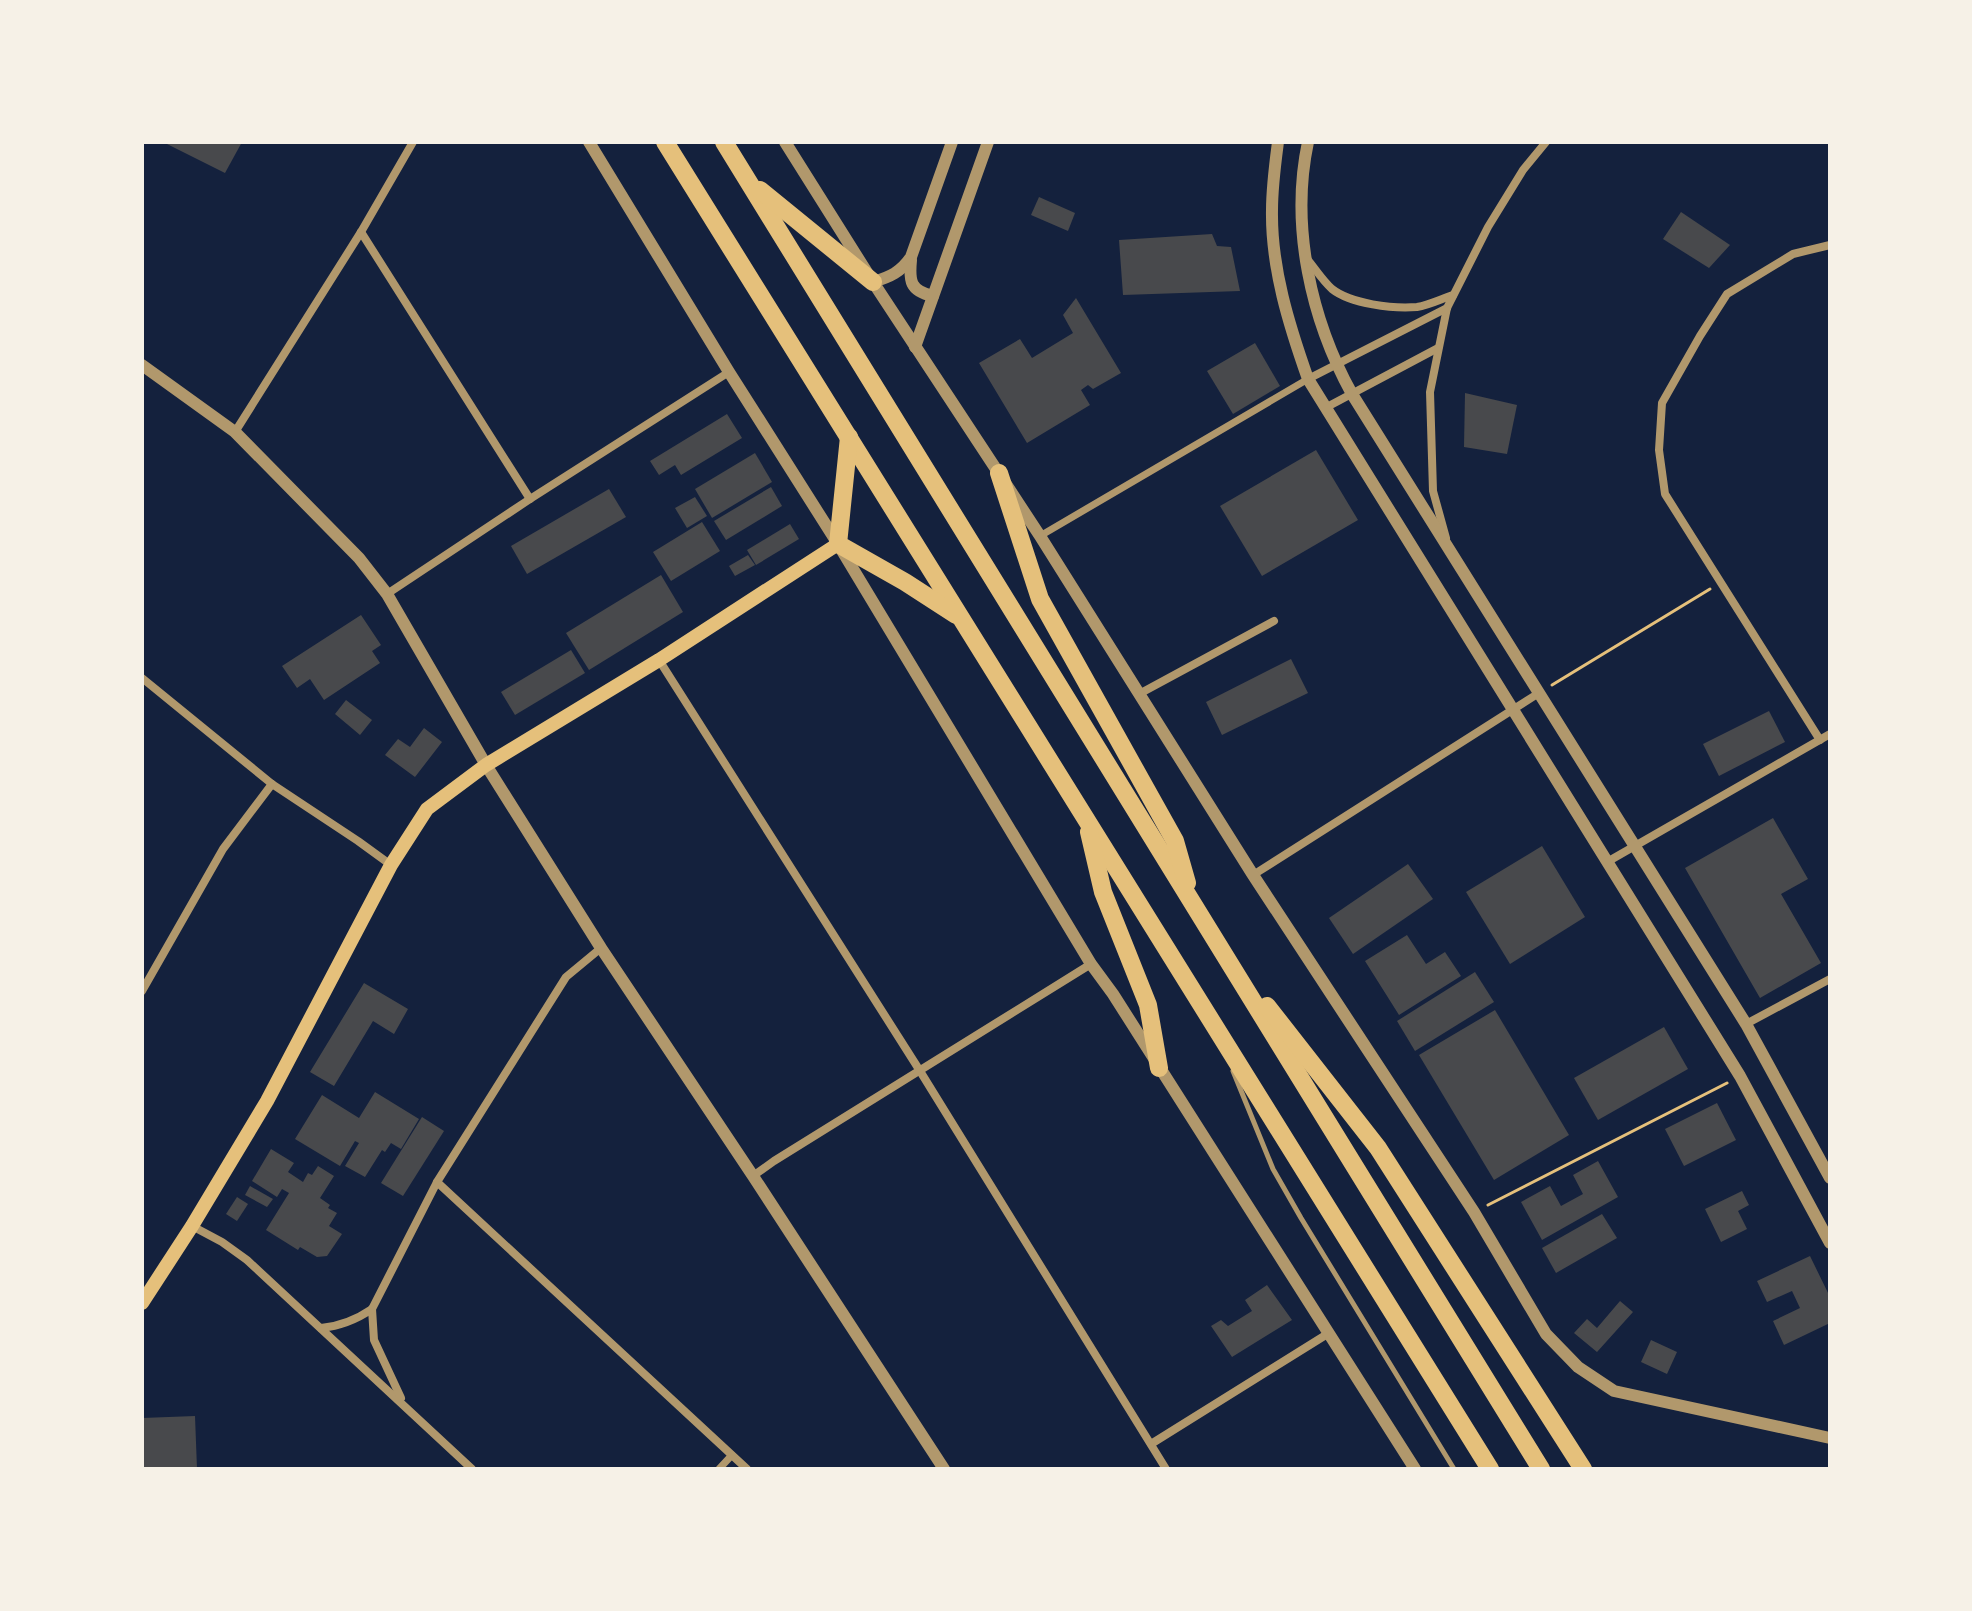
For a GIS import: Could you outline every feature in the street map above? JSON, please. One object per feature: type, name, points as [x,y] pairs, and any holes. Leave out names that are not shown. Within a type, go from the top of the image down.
[{"type":"highway","points":[[665,142],[1490,1469]]},
{"type":"highway","points":[[724,142],[1541,1469]]},
{"type":"highway","points":[[748,180],[873,282]]},
{"type":"highway","points":[[849,437],[838,544],[963,619]]},
{"type":"highway","points":[[999,473],[1040,599],[1175,841],[1193,905]]},
{"type":"highway","points":[[1084,814],[1103,892],[1148,1005],[1159,1068]]},
{"type":"highway","points":[[1212,937],[1378,1148],[1583,1469]]},
{"type":"main road","points":[[142,1303],[267,1101],[391,865],[427,809],[486,765],[659,660],[838,544]]},
{"type":"street","points":[[235,432],[361,232],[413,142]]},
{"type":"street","points":[[589,142],[838,544],[1091,964],[1415,1469]]},
{"type":"street","points":[[785,142],[1040,536],[1253,875],[1474,1212],[1546,1334],[1578,1367],[1614,1391],[1830,1438]]},
{"type":"street","points":[[933,296],[922,294],[914,288],[909,277],[911,257],[952,142]]},
{"type":"street","points":[[915,347],[988,142]]},
{"type":"street","points":[[1278,142],[1272,213],[1275,259],[1293,335],[1308,379],[1740,1076],[1830,1243]]},
{"type":"street","points":[[1308,142],[1302,197],[1305,256],[1322,330],[1336,365],[1746,1024],[1830,1178]]},
{"type":"street","points":[[1449,549],[1433,491],[1430,392],[1447,308],[1488,227],[1523,170],[1546,142]]},
{"type":"street","points":[[361,232],[530,499]]},
{"type":"street","points":[[1820,740],[1665,494],[1659,450],[1662,403],[1727,294],[1793,254],[1830,245]]},
{"type":"street","points":[[1305,256],[1335,291],[1363,302],[1399,307],[1420,306],[1453,295]]},
{"type":"street","points":[[873,282],[892,276],[911,257]]},
{"type":"street","points":[[1040,536],[1308,379],[1447,308]]},
{"type":"street","points":[[1325,408],[1438,348]]},
{"type":"street","points":[[142,365],[235,432],[359,558],[387,594],[486,765],[601,948],[944,1469]]},
{"type":"street","points":[[387,594],[729,372]]},
{"type":"street","points":[[1139,694],[1274,621]]},
{"type":"street","points":[[659,660],[920,1071],[1166,1469]]},
{"type":"street","points":[[143,682],[272,784],[391,865]]},
{"type":"street","points":[[1253,875],[1539,693]]},
{"type":"street","points":[[1607,862],[1830,734]]},
{"type":"street","points":[[142,991],[223,849],[272,784]]},
{"type":"street","points":[[321,1328],[338,1327],[372,1309],[437,1182],[566,977],[601,948]]},
{"type":"street","points":[[753,1176],[1091,964]]},
{"type":"street","points":[[1746,1024],[1830,979]]},
{"type":"street","points":[[437,1182],[747,1469]]},
{"type":"street","points":[[192,1226],[237,1252],[472,1469]]},
{"type":"street","points":[[372,1309],[374,1340],[404,1404]]},
{"type":"street","points":[[1151,1444],[1329,1333]]},
{"type":"street","points":[[719,1469],[732,1455]]},
{"type":"lane","points":[[1216,1030],[1273,1169],[1454,1469]]},
{"type":"path","points":[[1539,693],[1720,582]]},
{"type":"path","points":[[1474,1212],[1740,1076]]},
{"type":"building","points":[[163,142],[242,142],[225,173]]},
{"type":"building","points":[[1039,197],[1075,213],[1068,231],[1031,215]]},
{"type":"building","points":[[1681,212],[1730,245],[1709,268],[1663,239]]},
{"type":"building","points":[[1212,234],[1217,246],[1231,247],[1240,291],[1123,295],[1119,240]]},
{"type":"building","points":[[1076,298],[1121,373],[1093,389],[1088,385],[1081,390],[1090,405],[1027,443],[979,363],[1020,339],[1032,358],[1073,333],[1063,315]]},
{"type":"building","points":[[1255,343],[1280,386],[1233,414],[1207,371]]},
{"type":"building","points":[[1465,393],[1517,405],[1507,454],[1464,447]]},
{"type":"building","points":[[727,414],[742,438],[681,475],[675,465],[659,475],[650,461]]},
{"type":"building","points":[[1316,450],[1358,520],[1262,576],[1220,506]]},
{"type":"building","points":[[755,453],[772,482],[712,518],[695,489]]},
{"type":"building","points":[[771,487],[782,506],[726,540],[714,521]]},
{"type":"building","points":[[609,489],[626,517],[527,574],[511,546]]},
{"type":"building","points":[[695,497],[707,516],[687,528],[675,508]]},
{"type":"building","points":[[702,522],[720,551],[671,581],[653,552]]},
{"type":"building","points":[[790,524],[799,539],[756,565],[747,550]]},
{"type":"building","points":[[748,555],[755,565],[735,576],[729,566]]},
{"type":"building","points":[[661,575],[683,612],[589,670],[566,633]]},
{"type":"building","points":[[361,615],[381,645],[372,651],[380,663],[324,700],[310,679],[297,688],[282,666]]},
{"type":"building","points":[[571,650],[585,673],[515,715],[501,692]]},
{"type":"building","points":[[1291,659],[1308,693],[1222,735],[1206,702]]},
{"type":"building","points":[[346,700],[372,720],[360,735],[335,714]]},
{"type":"building","points":[[1769,711],[1785,742],[1719,776],[1703,744]]},
{"type":"building","points":[[424,728],[442,742],[415,777],[385,755],[398,739],[410,747]]},
{"type":"building","points":[[1773,818],[1808,879],[1781,894],[1821,963],[1760,998],[1685,868]]},
{"type":"building","points":[[1542,846],[1585,917],[1510,964],[1466,892]]},
{"type":"building","points":[[1408,864],[1433,899],[1353,954],[1329,918]]},
{"type":"building","points":[[1407,935],[1426,964],[1445,952],[1461,976],[1399,1015],[1365,961]]},
{"type":"building","points":[[1475,972],[1494,1002],[1415,1051],[1397,1021]]},
{"type":"building","points":[[364,983],[408,1009],[394,1034],[373,1021],[334,1086],[310,1072]]},
{"type":"building","points":[[1495,1010],[1569,1135],[1494,1180],[1419,1055]]},
{"type":"building","points":[[1664,1027],[1688,1069],[1598,1120],[1574,1078]]},
{"type":"building","points":[[375,1092],[419,1119],[401,1149],[391,1143],[385,1152],[382,1150],[365,1177],[345,1166],[359,1143],[355,1141],[340,1166],[295,1139],[322,1095],[359,1118]]},
{"type":"building","points":[[1717,1103],[1736,1140],[1684,1166],[1665,1129]]},
{"type":"building","points":[[422,1117],[444,1131],[403,1196],[381,1183]]},
{"type":"building","points":[[271,1149],[294,1163],[288,1172],[303,1182],[308,1173],[312,1175],[318,1166],[334,1176],[320,1198],[337,1213],[329,1226],[342,1234],[327,1256],[317,1257],[300,1247],[298,1250],[266,1230],[289,1193],[282,1189],[277,1197],[252,1181]]},
{"type":"building","points":[[1598,1161],[1618,1197],[1542,1240],[1521,1202],[1550,1186],[1561,1206],[1583,1194],[1573,1175]]},
{"type":"building","points":[[250,1186],[273,1199],[267,1207],[245,1195]]},
{"type":"building","points":[[1742,1191],[1749,1205],[1738,1211],[1747,1229],[1721,1242],[1705,1209]]},
{"type":"building","points":[[237,1197],[248,1204],[237,1221],[226,1214]]},
{"type":"building","points":[[1602,1214],[1617,1238],[1556,1273],[1542,1248]]},
{"type":"building","points":[[1810,1256],[1830,1297],[1830,1323],[1784,1345],[1773,1321],[1800,1308],[1792,1291],[1767,1302],[1757,1281]]},
{"type":"building","points":[[1267,1285],[1292,1320],[1232,1357],[1211,1326],[1221,1320],[1228,1326],[1252,1311],[1245,1300]]},
{"type":"building","points":[[1620,1301],[1633,1312],[1597,1352],[1574,1333],[1587,1319],[1597,1328]]},
{"type":"building","points":[[1651,1340],[1677,1352],[1667,1374],[1641,1362]]},
{"type":"building","points":[[195,1416],[197,1469],[142,1469],[142,1418]]}]
